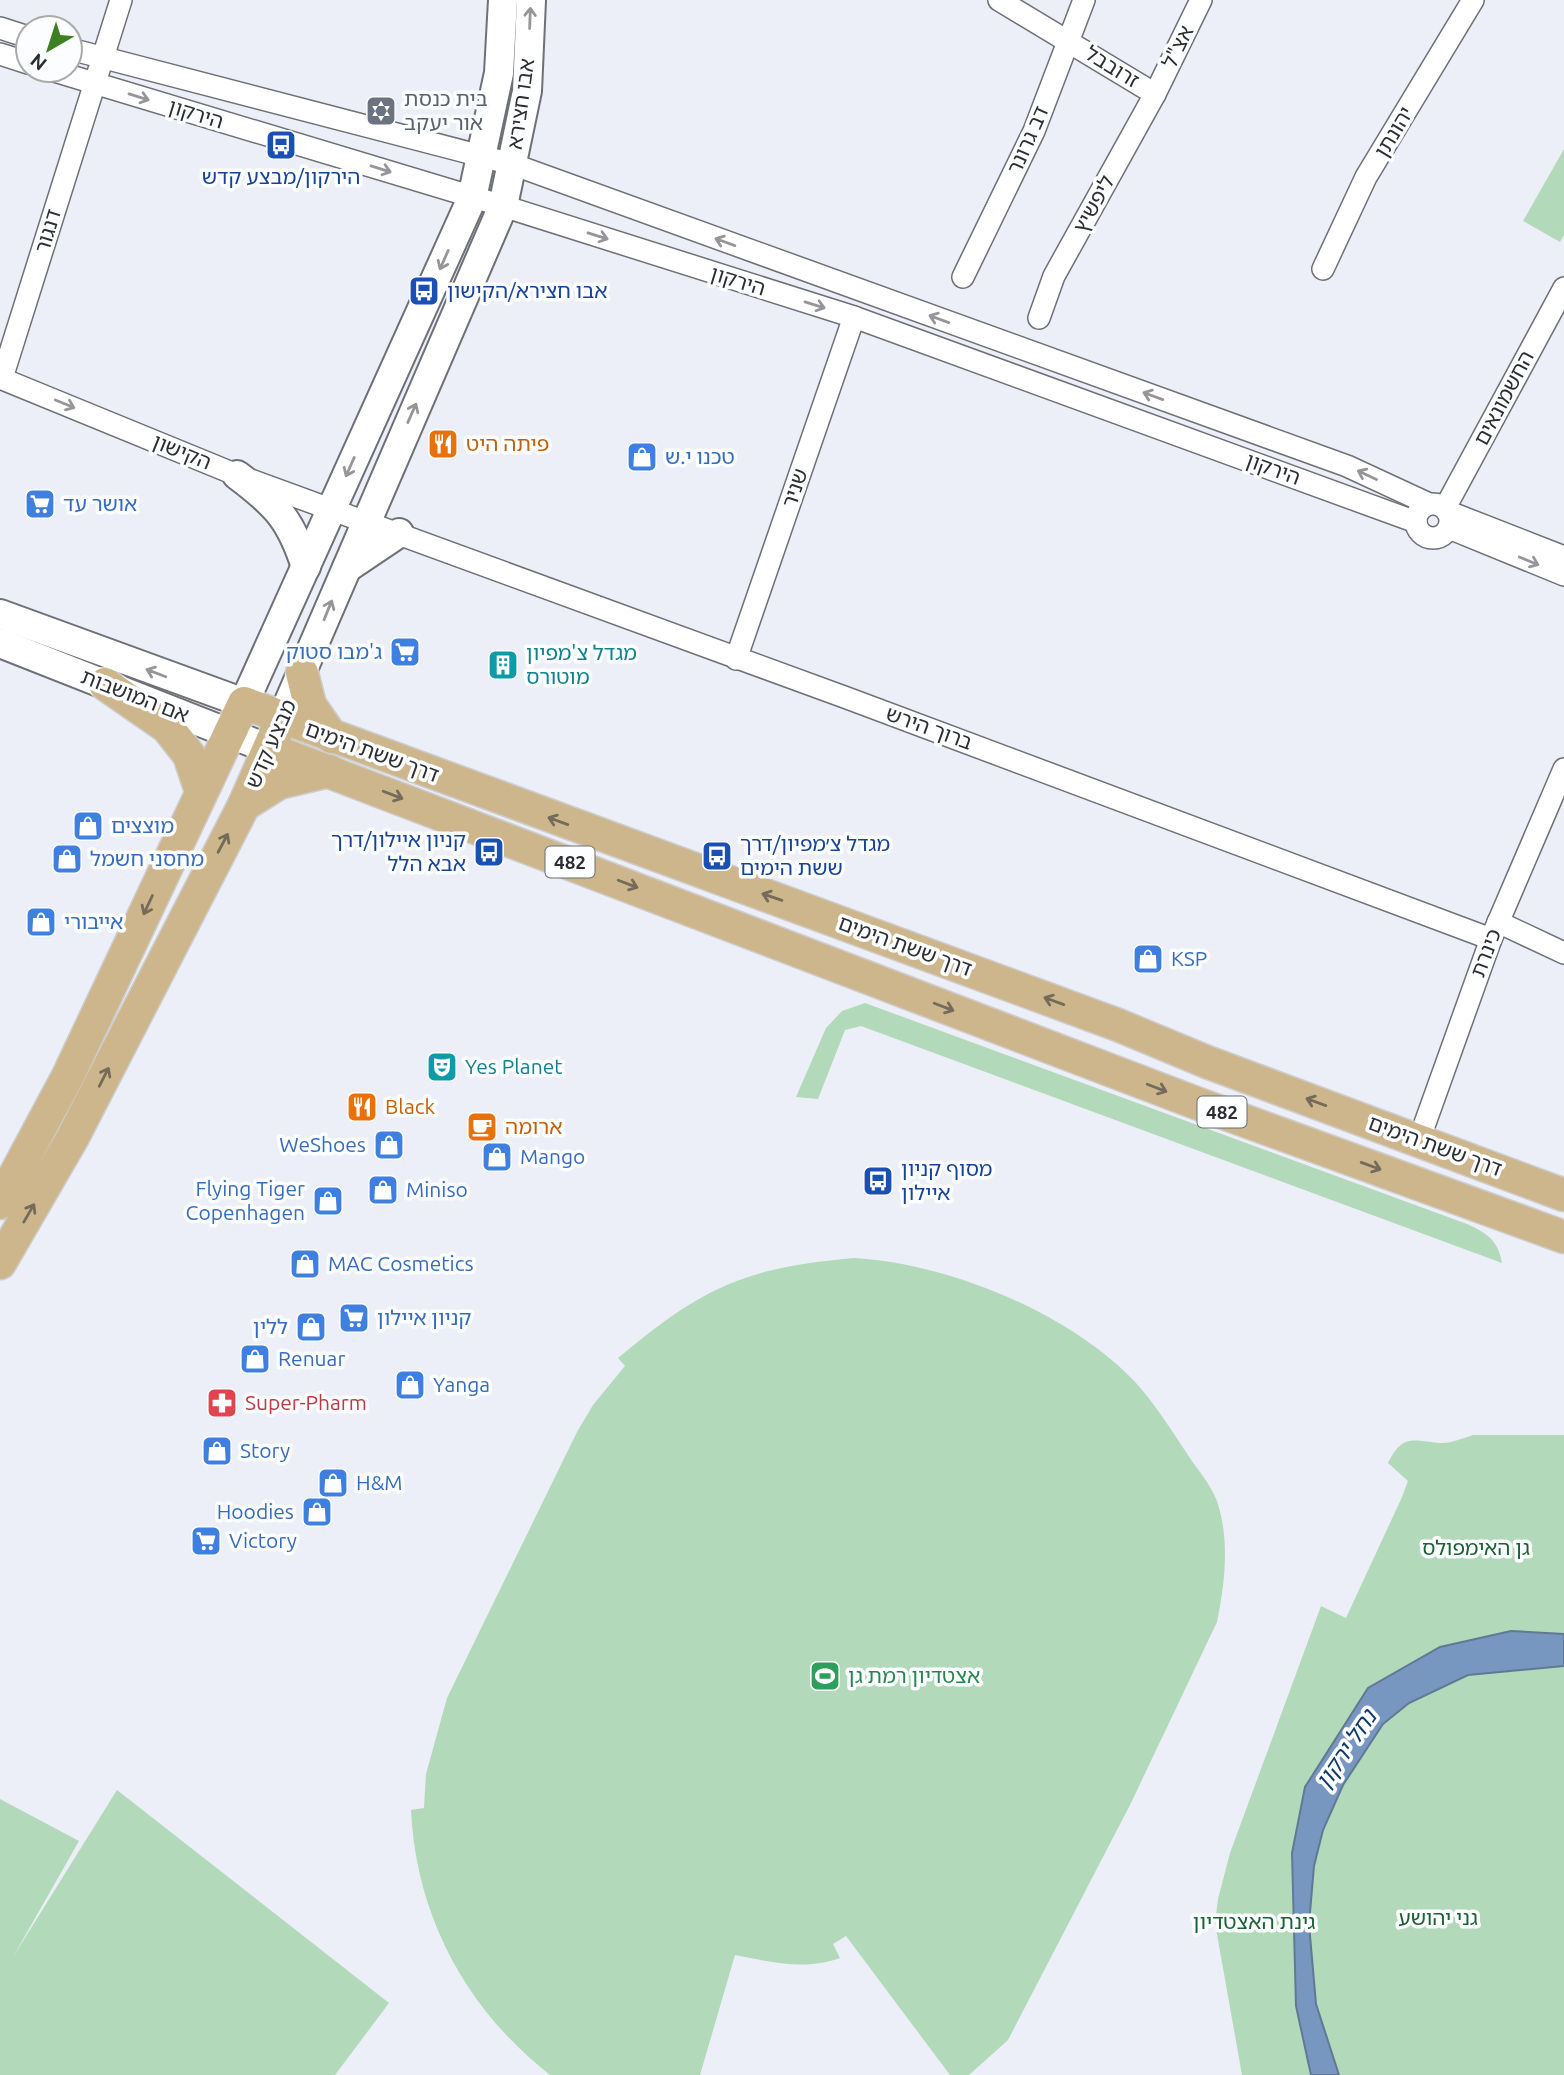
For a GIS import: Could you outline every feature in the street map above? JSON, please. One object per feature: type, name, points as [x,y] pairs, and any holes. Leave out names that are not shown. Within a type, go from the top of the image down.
[{"type":"main road","points":[[302,673],[310,705],[332,737]]},
{"type":"main road","points":[[105,684],[167,727],[189,755],[201,791]]},
{"type":"main road","name":"דרך ששת הימים","points":[[244,703],[836,920],[1564,1195]]},
{"type":"main road","name":"מבצע קדש","points":[[0,1203],[68,1076],[244,703]]},
{"type":"main road","name":"מבצע קדש","points":[[0,1263],[73,1137],[244,805],[282,718]]},
{"type":"main road","name":"דרך ששת הימים","points":[[269,749],[1196,1103],[1564,1237]]},
{"type":"main road","points":[[244,805],[279,783],[329,771]]},
{"type":"street","name":"דנגור","points":[[1,378],[92,83],[121,0]]},
{"type":"street","name":"מבצע קדש","points":[[244,703],[266,649],[306,567],[472,198],[499,73],[503,0]]},
{"type":"street","name":"אבו חצירא","points":[[503,206],[527,91],[531,0]]},
{"type":"street","name":"זרובבל","points":[[999,0],[1155,94]]},
{"type":"street","name":"דב גרונר","points":[[963,276],[1034,131],[1084,0]]},
{"type":"street","name":"אצ\"ל","points":[[1155,94],[1201,0]]},
{"type":"street","name":"יהונתן","points":[[1323,269],[1367,177],[1474,0]]},
{"type":"street","name":"הירקון","points":[[84,54],[480,159],[512,164],[1347,466],[1564,575]]},
{"type":"street","name":"הירקון","points":[[84,80],[503,206],[854,317],[1416,522],[1420,532],[1430,538],[1441,536],[1443,513]]},
{"type":"street","name":"ליפשיץ","points":[[1039,318],[1054,276],[1155,94]]},
{"type":"street","name":"מבצע קדש","points":[[282,718],[503,206]]},
{"type":"street","name":"החשמונאים","points":[[1416,522],[1419,511],[1443,513],[1564,288]]},
{"type":"street","name":"שניר","points":[[736,659],[854,317]]},
{"type":"street","name":"הקישון","points":[[1,378],[237,475],[366,521]]},
{"type":"street","points":[[237,475],[269,499],[295,532],[306,567]]},
{"type":"street","name":"הירקון","points":[[1443,513],[1564,556]]},
{"type":"street","name":"ברוך הירש","points":[[366,521],[736,659],[1564,953]]},
{"type":"street","points":[[345,570],[399,533]]},
{"type":"street","name":"אם המושבות","points":[[0,614],[191,686],[244,703]]},
{"type":"street","name":"אם המושבות","points":[[0,643],[269,749]]},
{"type":"street","points":[[191,686],[226,677],[266,649]]},
{"type":"street","name":"כינרת","points":[[1419,1140],[1494,930],[1564,769]]},
{"type":"green space","points":[[1564,149],[1564,235],[1560,242],[1523,221]]},
{"type":"green space","points":[[865,1003],[1467,1224],[1490,1238],[1498,1248],[1502,1263],[861,1026],[845,1030],[818,1099],[796,1097],[826,1028],[842,1011]]},
{"type":"green space","name":"אצטדיון רמת גן","points":[[854,1258],[928,1270],[1006,1296],[1078,1335],[1136,1383],[1168,1425],[1217,1501],[1224,1531],[1225,1562],[1217,1622],[1130,1805],[1008,2040],[969,2075],[950,2075],[846,1936],[833,1944],[840,1958],[826,1962],[800,1965],[735,1955],[700,2075],[550,2075],[520,2049],[471,1991],[435,1924],[423,1887],[411,1810],[424,1808],[426,1774],[447,1698],[577,1432],[593,1405],[625,1366],[618,1358],[675,1314],[726,1285],[782,1268]]},
{"type":"green space","points":[[1473,1435],[1564,1435],[1564,1634],[1511,1631],[1387,1677],[1368,1688],[1305,1788],[1296,2006],[1311,2075],[1242,2075],[1215,1923],[1230,1853],[1321,1606],[1346,1618],[1402,1497],[1408,1481],[1388,1463],[1393,1453],[1409,1441],[1444,1443]]},
{"type":"green space","name":"גני יהושע","points":[[1564,1666],[1564,2075],[1339,2075],[1316,2004],[1309,1924],[1314,1866],[1323,1830],[1343,1785],[1383,1724],[1409,1703],[1468,1675]]},
{"type":"green space","points":[[117,1790],[389,2003],[335,2075],[0,2075],[0,1799],[79,1841],[13,1957]]},
{"type":"water","name":"נחל ירקון","points":[[1511,1631],[1564,1634],[1564,1666],[1468,1675],[1409,1703],[1383,1724],[1343,1785],[1323,1830],[1314,1866],[1309,1924],[1316,2004],[1339,2075],[1311,2075],[1296,2006],[1292,1853],[1305,1787],[1368,1688],[1440,1647]]},
{"type":"place","name":"בית כנסת אור יעקב","points":[[381,111]]},
{"type":"place","name":"הירקון/מבצע קדש","points":[[281,145]]},
{"type":"place","name":"אבו חצירא/הקישון","points":[[424,291]]},
{"type":"place","name":"פיתה היט","points":[[443,444]]},
{"type":"place","name":"טכנו י.ש","points":[[642,457]]},
{"type":"place","name":"אושר עד","points":[[40,504]]},
{"type":"place","name":"ג'מבו סטוק","points":[[405,652]]},
{"type":"place","name":"מגדל צ'מפיון מוטורס","points":[[503,665]]},
{"type":"place","name":"מוצצים","points":[[88,826]]},
{"type":"place","name":"קניון איילון/דרך אבא הלל","points":[[489,852]]},
{"type":"place","name":"מגדל צ׳מפיון/דרך ששת הימים","points":[[717,856]]},
{"type":"place","name":"מחסני חשמל","points":[[67,859]]},
{"type":"place","name":"אייבורי","points":[[41,922]]},
{"type":"place","name":"KSP","points":[[1148,959]]},
{"type":"place","name":"Yes Planet","points":[[442,1067]]},
{"type":"place","name":"Black","points":[[362,1107]]},
{"type":"place","name":"ארומה","points":[[482,1127]]},
{"type":"place","name":"WeShoes","points":[[389,1145]]},
{"type":"place","name":"Mango","points":[[497,1157]]},
{"type":"place","name":"מסוף קניון איילון","points":[[878,1181]]},
{"type":"place","name":"Miniso","points":[[383,1190]]},
{"type":"place","name":"Flying Tiger Copenhagen","points":[[328,1201]]},
{"type":"place","name":"MAC Cosmetics","points":[[305,1264]]},
{"type":"place","name":"קניון איילון","points":[[354,1318]]},
{"type":"place","name":"ללין","points":[[311,1327]]},
{"type":"place","name":"Renuar","points":[[255,1359]]},
{"type":"place","name":"Yanga","points":[[410,1385]]},
{"type":"place","name":"Super-Pharm","points":[[222,1403]]},
{"type":"place","name":"Story","points":[[217,1451]]},
{"type":"place","name":"H&M","points":[[333,1483]]},
{"type":"place","name":"Hoodies","points":[[317,1512]]},
{"type":"place","name":"Victory","points":[[206,1541]]},
{"type":"place","name":"אצטדיון רמת גן","points":[[825,1676]]},
{"type":"park label","name":"גן האימפולס","points":[[1476,1548]]},
{"type":"park label","name":"גינת האצטדיון","points":[[1254,1922]]}]
